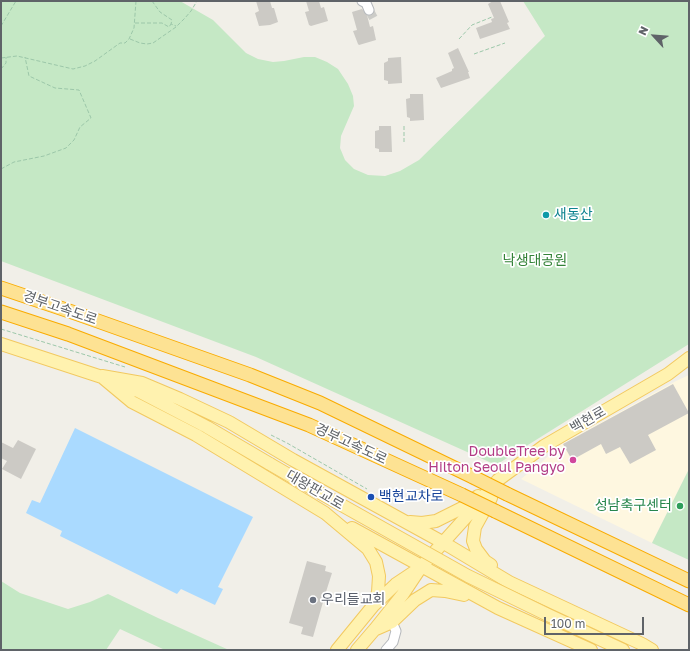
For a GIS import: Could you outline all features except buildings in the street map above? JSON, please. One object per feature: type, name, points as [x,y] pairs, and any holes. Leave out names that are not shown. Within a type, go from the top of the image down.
[{"type":"highway","name":"경부고속도로","points":[[1,288],[250,375],[306,397],[689,580]]},
{"type":"highway","name":"경부고속도로","points":[[1,312],[68,334],[309,424],[462,495],[689,605]]},
{"type":"main road","name":"대왕판교로","points":[[1,344],[102,376],[138,391],[207,427],[313,489],[468,576],[622,650]]},
{"type":"main road","name":"백현로","points":[[421,567],[444,543],[498,480],[544,446],[668,374],[689,358]]},
{"type":"main road","points":[[102,376],[132,402],[196,435],[325,513],[368,549],[376,562],[379,576],[378,592],[373,606]]},
{"type":"main road","points":[[102,376],[142,383],[230,422],[293,460],[444,543],[510,582],[652,650]]},
{"type":"main road","points":[[405,522],[422,523],[436,521],[466,506],[498,480]]},
{"type":"main road","points":[[498,480],[492,497],[475,527],[473,541],[476,549],[485,561],[510,582]]},
{"type":"main road","name":"대왕판교로","points":[[325,513],[498,608],[591,650]]},
{"type":"main road","points":[[337,650],[373,606],[396,584],[421,567]]},
{"type":"main road","points":[[356,650],[403,594],[421,567]]},
{"type":"main road","points":[[375,629],[392,622],[415,600],[431,590],[463,594],[498,608]]},
{"type":"lane","points":[[362,1],[366,3],[369,10]]},
{"type":"lane","points":[[386,650],[393,642],[396,631],[392,622]]},
{"type":"path","points":[[1,26],[16,1]]},
{"type":"path","points":[[1,58],[17,56],[25,57],[73,69],[90,64],[120,43],[125,43],[129,39],[135,23],[136,1]]},
{"type":"path","points":[[152,1],[160,12],[172,20],[171,24]]},
{"type":"path","points":[[129,39],[147,44],[153,42],[176,27],[191,11],[197,1]]},
{"type":"path","points":[[459,39],[472,25],[492,17]]},
{"type":"path","points":[[135,23],[162,23],[169,27],[171,24]]},
{"type":"path","points":[[171,24],[176,27]]},
{"type":"path","points":[[474,54],[505,43]]},
{"type":"path","points":[[1,69],[6,64],[6,57]]},
{"type":"path","points":[[1,168],[14,162],[44,156],[66,148],[74,140],[80,127],[91,118],[79,90],[55,88],[29,76],[25,57]]},
{"type":"path","points":[[404,126],[404,142]]},
{"type":"shaded area","points":[[689,375],[689,469],[652,543],[521,479],[543,461],[558,446]]},
{"type":"green space","name":"낙생대공원","points":[[1,1],[180,1],[213,20],[246,53],[258,59],[273,62],[304,57],[315,57],[327,62],[338,69],[348,84],[353,96],[354,106],[341,136],[340,148],[345,160],[354,169],[368,175],[385,176],[400,171],[419,160],[545,36],[523,1],[689,1],[689,344],[496,465],[256,357],[1,261]]},
{"type":"green space","name":"성남축구센터","points":[[689,469],[689,560],[652,543]]},
{"type":"green space","points":[[1,581],[20,593],[68,609],[108,594],[229,650],[165,650],[120,629],[106,650],[1,650]]},
{"type":"water","points":[[75,428],[253,517],[218,587],[223,589],[215,605],[181,589],[177,594],[60,536],[62,531],[26,513],[32,500],[40,503]]},
{"type":"tunnel","points":[[369,10],[374,19]]},
{"type":"place","name":"새동산","points":[[546,215]]},
{"type":"place","name":"DoubleTree by Hilton Seoul Pangyo","points":[[573,460]]},
{"type":"place","name":"백현교차로","points":[[371,497]]},
{"type":"place","name":"성남축구센터","points":[[680,506]]},
{"type":"place","name":"우리들교회","points":[[313,600]]}]
